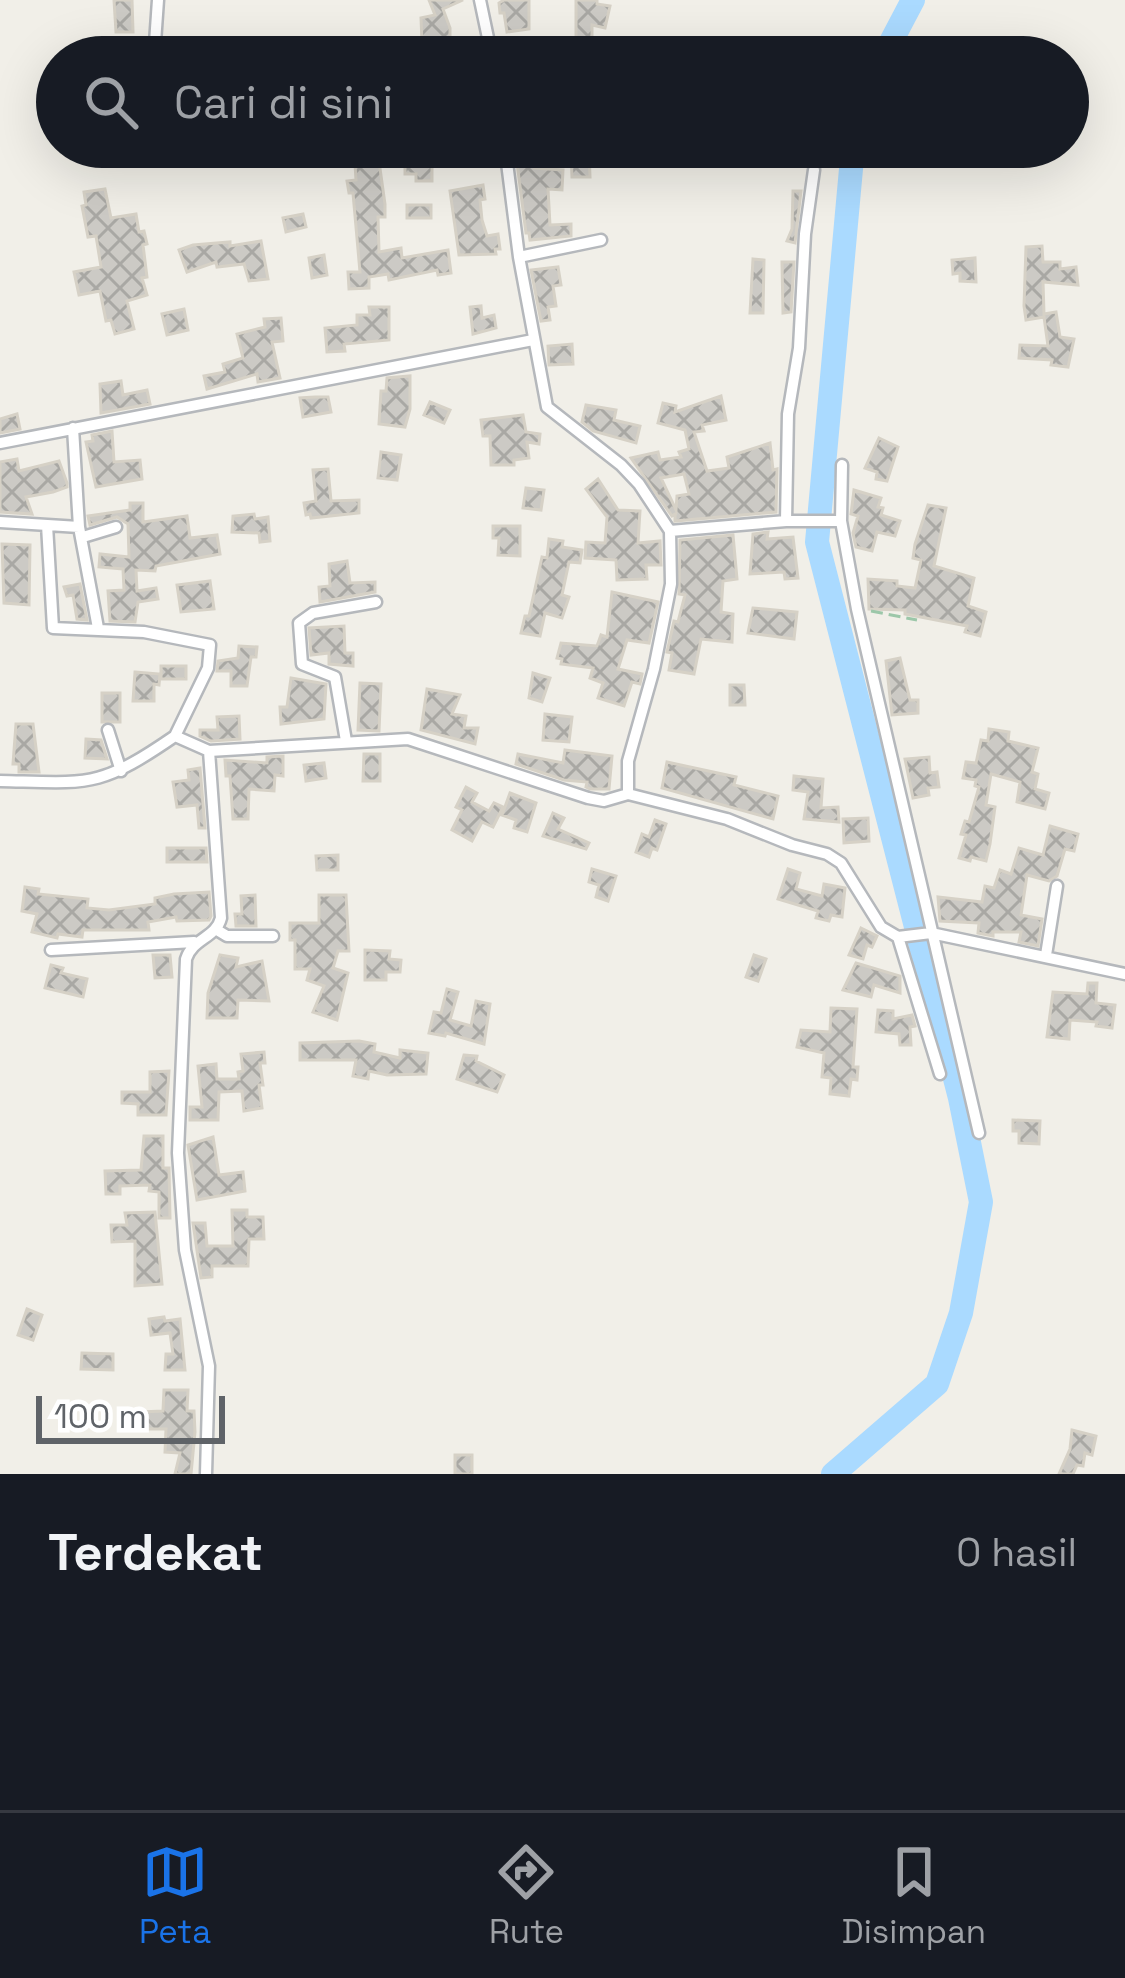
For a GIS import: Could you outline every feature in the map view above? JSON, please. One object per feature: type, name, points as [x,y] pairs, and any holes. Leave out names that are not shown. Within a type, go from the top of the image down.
[{"type":"street","points":[[156,36],[158,0]]},
{"type":"street","points":[[480,0],[488,36]]},
{"type":"street","points":[[508,168],[547,407],[621,465],[670,531],[671,584],[628,761],[628,794]]},
{"type":"street","points":[[786,521],[788,414],[799,348],[814,170]]},
{"type":"street","points":[[519,257],[601,240]]},
{"type":"street","points":[[0,443],[533,340]]},
{"type":"street","points":[[74,428],[81,532],[98,628]]},
{"type":"street","points":[[842,465],[838,522],[927,934],[979,1133]]},
{"type":"street","points":[[670,531],[786,521],[838,522]]},
{"type":"street","points":[[0,522],[81,532],[116,527]]},
{"type":"street","points":[[0,781],[82,784],[121,771],[175,736],[208,668],[210,645],[98,628],[53,628],[47,525]]},
{"type":"street","points":[[346,741],[339,686],[328,671],[302,664],[299,623],[313,613],[376,602]]},
{"type":"street","points":[[108,730],[121,771]]},
{"type":"street","points":[[175,736],[209,751],[407,739],[588,798],[604,801],[628,794],[727,819],[827,854],[841,862],[881,927],[900,936],[927,934],[1125,974]]},
{"type":"street","points":[[52,950],[194,942],[217,930],[221,918],[209,751]]},
{"type":"street","points":[[1046,955],[1057,886]]},
{"type":"street","points":[[217,930],[227,936],[273,936]]},
{"type":"street","points":[[900,936],[940,1074]]},
{"type":"street","points":[[194,942],[186,959],[178,1153],[185,1250],[209,1366],[206,1474]]},
{"type":"path","points":[[856,609],[917,620]]},
{"type":"building","points":[[114,0],[132,0],[133,32],[116,32]]},
{"type":"building","points":[[429,0],[463,0],[443,9],[450,36],[422,36],[421,18],[435,15]]},
{"type":"building","points":[[529,0],[529,29],[507,32],[499,3]]},
{"type":"building","points":[[576,0],[597,0],[597,4],[610,6],[605,28],[592,25],[592,36],[576,36]]},
{"type":"building","points":[[355,168],[380,168],[385,217],[378,217],[379,252],[401,248],[402,258],[448,250],[451,273],[438,275],[437,270],[389,280],[388,274],[369,277],[369,288],[349,289],[348,272],[360,272],[353,193],[347,181],[356,180]]},
{"type":"building","points":[[405,168],[432,168],[432,181],[416,181],[416,174],[405,174]]},
{"type":"building","points":[[518,168],[563,170],[562,190],[548,189],[550,225],[571,224],[571,236],[530,240]]},
{"type":"building","points":[[572,168],[590,168],[590,177],[572,177]]},
{"type":"building","points":[[483,185],[482,220],[487,236],[498,234],[500,249],[495,249],[496,254],[459,255],[450,191]]},
{"type":"building","points":[[105,189],[111,218],[136,214],[147,244],[143,245],[147,277],[142,278],[147,295],[127,301],[134,329],[115,334],[111,320],[106,321],[100,291],[79,295],[74,272],[101,267],[96,236],[88,237],[82,206],[86,205],[84,192]]},
{"type":"building","points":[[793,191],[801,191],[795,243],[787,241]]},
{"type":"building","points":[[407,205],[431,205],[431,218],[407,218]]},
{"type":"building","points":[[303,214],[306,227],[286,232],[283,218]]},
{"type":"building","points":[[261,241],[268,279],[249,281],[244,264],[217,267],[216,262],[187,272],[179,250],[193,245]]},
{"type":"building","points":[[1042,246],[1043,262],[1060,262],[1060,269],[1076,267],[1078,285],[1043,282],[1044,314],[1056,312],[1060,337],[1074,339],[1068,367],[1051,365],[1052,360],[1019,358],[1020,345],[1048,346],[1044,317],[1026,320],[1024,306],[1026,247]]},
{"type":"building","points":[[324,255],[327,275],[312,278],[309,258]]},
{"type":"building","points":[[975,258],[976,282],[960,281],[960,273],[953,274],[952,260]]},
{"type":"building","points":[[753,259],[764,260],[763,313],[750,313]]},
{"type":"building","points":[[782,262],[794,262],[791,312],[783,313]]},
{"type":"building","points":[[558,267],[561,285],[553,286],[556,306],[548,307],[550,320],[541,321],[531,270]]},
{"type":"building","points":[[481,306],[482,318],[494,315],[496,328],[473,334],[470,307]]},
{"type":"building","points":[[369,307],[389,307],[389,340],[344,344],[345,351],[327,352],[325,328],[357,325],[357,315],[370,315]]},
{"type":"building","points":[[184,309],[188,330],[167,335],[162,314]]},
{"type":"building","points":[[281,318],[283,341],[272,342],[280,378],[258,382],[257,374],[207,389],[204,376],[225,372],[223,364],[243,358],[237,334],[265,327],[264,319]]},
{"type":"building","points":[[572,344],[573,364],[549,365],[548,346]]},
{"type":"building","points":[[410,376],[405,427],[379,424],[381,391],[386,391],[387,378]]},
{"type":"building","points":[[121,381],[123,395],[147,390],[150,404],[101,413],[100,384]]},
{"type":"building","points":[[721,396],[726,420],[702,425],[704,431],[694,432],[707,471],[729,468],[727,457],[770,443],[773,470],[777,469],[776,512],[675,521],[675,514],[631,458],[658,452],[660,460],[681,457],[679,452],[689,449],[685,430],[658,423],[663,403],[676,406],[675,412]],"holes":[[[684,474],[689,494],[677,496],[676,510],[661,478]]]},
{"type":"building","points":[[328,397],[331,412],[303,417],[300,398]]},
{"type":"building","points":[[430,402],[450,410],[444,423],[424,415]]},
{"type":"building","points":[[586,405],[616,410],[614,420],[640,426],[636,443],[593,431],[582,422]]},
{"type":"building","points":[[17,414],[20,429],[0,433],[0,419]]},
{"type":"building","points":[[523,415],[526,432],[540,434],[539,444],[527,442],[529,458],[514,460],[514,465],[491,465],[490,436],[483,436],[481,420]]},
{"type":"building","points":[[112,431],[114,462],[140,460],[142,479],[96,487],[86,442],[93,441],[92,435]]},
{"type":"building","points":[[879,438],[898,447],[887,481],[876,479],[877,472],[865,468]]},
{"type":"building","points":[[381,452],[401,455],[397,480],[378,478]]},
{"type":"building","points":[[17,459],[19,471],[59,461],[67,487],[26,497],[32,514],[0,512],[0,462]]},
{"type":"building","points":[[328,469],[331,501],[359,500],[359,513],[306,515],[304,503],[316,501],[313,470]]},
{"type":"building","points":[[598,479],[618,510],[640,511],[638,543],[660,541],[661,565],[646,565],[647,579],[617,580],[616,560],[585,558],[586,542],[605,543],[607,517],[586,489]]},
{"type":"building","points":[[526,488],[544,490],[541,510],[523,508]]},
{"type":"building","points":[[854,490],[881,498],[881,515],[900,521],[895,536],[877,532],[872,551],[856,547],[853,533],[858,516],[851,514]]},
{"type":"building","points":[[130,503],[143,503],[143,522],[187,516],[190,538],[217,535],[220,554],[156,566],[155,571],[136,570],[137,591],[156,588],[158,599],[138,602],[135,622],[110,621],[108,591],[124,590],[123,569],[99,567],[100,554],[129,557],[128,524],[117,517],[90,525],[88,516],[130,510]]},
{"type":"building","points":[[928,505],[946,508],[934,566],[974,578],[968,606],[986,612],[980,636],[965,632],[967,626],[905,614],[905,610],[869,609],[868,579],[915,588],[921,560],[913,558],[915,544]]},
{"type":"building","points":[[254,514],[255,519],[268,517],[270,541],[260,542],[259,533],[232,532],[233,516]]},
{"type":"building","points":[[493,526],[520,526],[520,556],[498,555],[499,538],[493,538]]},
{"type":"building","points":[[768,532],[767,539],[793,537],[798,578],[785,579],[784,572],[750,574],[753,534]]},
{"type":"building","points":[[733,535],[737,579],[723,581],[721,612],[733,614],[732,642],[701,639],[694,674],[669,670],[672,653],[667,652],[685,595],[679,594],[680,540]]},
{"type":"building","points":[[549,539],[582,550],[580,563],[569,562],[562,595],[569,597],[562,618],[545,613],[540,636],[521,633],[542,557],[547,558]]},
{"type":"building","points":[[2,544],[30,545],[29,605],[4,603]]},
{"type":"building","points":[[347,561],[350,583],[375,582],[375,592],[320,602],[319,587],[330,586],[329,564]]},
{"type":"building","points":[[210,581],[214,609],[181,612],[177,585]]},
{"type":"building","points":[[80,584],[87,620],[77,619],[73,595],[67,596],[64,587]]},
{"type":"building","points":[[612,592],[658,602],[649,643],[627,640],[618,669],[642,674],[640,684],[632,682],[624,706],[598,698],[603,683],[590,678],[593,668],[561,664],[562,659],[557,658],[561,643],[597,646],[601,635],[607,637]]},
{"type":"building","points":[[753,608],[797,612],[794,639],[748,633]]},
{"type":"building","points":[[344,626],[345,653],[353,653],[353,666],[329,664],[329,653],[311,655],[309,628]]},
{"type":"building","points":[[239,646],[257,647],[256,657],[251,657],[247,686],[231,686],[231,671],[217,671],[218,661],[238,658]]},
{"type":"building","points":[[900,658],[910,700],[918,700],[918,713],[892,715],[886,661]]},
{"type":"building","points":[[161,666],[186,666],[186,679],[161,679]]},
{"type":"building","points":[[135,672],[160,674],[159,685],[154,684],[154,701],[133,701]]},
{"type":"building","points":[[533,673],[550,678],[542,702],[529,698]]},
{"type":"building","points":[[291,678],[326,684],[324,719],[281,724],[280,707],[287,707]]},
{"type":"building","points":[[360,683],[381,684],[379,731],[358,730]]},
{"type":"building","points":[[730,685],[744,685],[745,705],[730,705]]},
{"type":"building","points":[[427,689],[460,695],[452,714],[466,716],[464,728],[478,728],[475,744],[421,730]]},
{"type":"building","points":[[102,693],[120,693],[120,722],[102,722]]},
{"type":"building","points":[[545,714],[572,717],[569,742],[543,740]]},
{"type":"building","points":[[239,716],[240,739],[211,741],[200,736],[200,730],[218,730],[217,717]]},
{"type":"building","points":[[16,724],[33,724],[39,772],[19,772],[19,764],[13,764]]},
{"type":"building","points":[[989,729],[1009,732],[1008,741],[1038,748],[1032,772],[1038,774],[1035,789],[1049,793],[1045,809],[1017,802],[1020,782],[991,774],[986,805],[995,807],[986,861],[971,857],[970,861],[959,858],[966,835],[961,834],[979,787],[976,780],[963,778],[966,762],[976,763]]},
{"type":"building","points":[[86,739],[101,740],[107,759],[85,758]]},
{"type":"building","points":[[565,750],[612,756],[609,789],[590,789],[587,782],[564,780],[516,764],[518,754],[563,763]]},
{"type":"building","points":[[364,754],[380,754],[380,781],[363,781]]},
{"type":"building","points":[[283,756],[283,776],[275,775],[274,791],[249,789],[248,819],[233,819],[225,760],[267,763],[267,757]]},
{"type":"building","points":[[929,757],[930,773],[937,772],[939,787],[913,798],[905,759]]},
{"type":"building","points":[[667,762],[736,777],[734,785],[778,796],[773,819],[662,788]]},
{"type":"building","points":[[324,763],[326,778],[306,781],[304,765]]},
{"type":"building","points":[[200,768],[205,828],[199,828],[197,805],[177,807],[173,782],[189,780],[188,770]]},
{"type":"building","points":[[794,776],[823,779],[821,808],[838,807],[839,822],[804,819],[808,792],[793,790]]},
{"type":"building","points":[[466,787],[477,793],[472,802],[489,811],[494,803],[503,807],[493,827],[482,822],[472,841],[452,830]]},
{"type":"building","points":[[510,793],[536,803],[527,832],[514,828],[516,820],[502,815]]},
{"type":"building","points":[[553,813],[564,818],[558,829],[589,843],[586,849],[543,836]]},
{"type":"building","points":[[868,818],[869,841],[844,843],[843,819]]},
{"type":"building","points":[[655,820],[666,824],[657,850],[652,848],[649,857],[636,852],[642,834],[649,837]]},
{"type":"building","points":[[1050,826],[1078,834],[1074,851],[1065,849],[1057,876],[1049,881],[1027,875],[1021,915],[1042,919],[1038,946],[1019,942],[1021,932],[993,932],[993,936],[978,933],[979,923],[940,921],[938,897],[982,902],[985,886],[994,888],[1000,870],[1011,874],[1019,848],[1043,855]]},
{"type":"building","points":[[167,848],[206,848],[207,862],[167,862]]},
{"type":"building","points":[[338,855],[338,870],[317,870],[316,856]]},
{"type":"building","points":[[592,869],[616,876],[608,901],[596,897],[599,885],[589,882]]},
{"type":"building","points":[[788,869],[800,873],[796,889],[822,896],[824,884],[845,888],[842,917],[816,918],[818,911],[778,899]]},
{"type":"building","points":[[25,887],[39,889],[38,894],[88,899],[87,908],[109,910],[155,904],[155,898],[174,894],[209,892],[211,916],[209,920],[177,921],[176,917],[148,922],[149,930],[83,930],[82,937],[58,934],[57,938],[32,932],[37,914],[22,911]]},
{"type":"building","points":[[255,895],[256,926],[236,926],[235,914],[242,914],[241,896]]},
{"type":"building","points":[[319,895],[346,895],[349,951],[338,951],[333,968],[348,973],[337,1020],[313,1012],[324,986],[307,980],[310,969],[295,969],[295,940],[290,940],[290,923],[319,923]]},
{"type":"building","points":[[861,928],[877,936],[872,947],[867,945],[863,959],[849,955]]},
{"type":"building","points":[[365,950],[390,951],[389,959],[401,960],[400,972],[386,972],[386,980],[365,980]]},
{"type":"building","points":[[153,955],[170,955],[172,977],[155,978]]},
{"type":"building","points":[[220,955],[238,958],[236,967],[262,961],[269,1001],[238,1000],[237,1018],[207,1018],[208,993]]},
{"type":"building","points":[[754,955],[766,959],[758,981],[746,977]]},
{"type":"building","points":[[856,963],[900,976],[900,993],[874,985],[871,997],[843,990]]},
{"type":"building","points":[[51,965],[63,968],[61,973],[87,979],[83,997],[45,988]]},
{"type":"building","points":[[1088,983],[1097,983],[1096,1003],[1115,1005],[1112,1028],[1070,1020],[1069,1039],[1047,1037],[1053,992],[1087,994]]},
{"type":"building","points":[[447,989],[458,992],[450,1020],[471,1026],[476,1001],[490,1004],[484,1044],[429,1033]]},
{"type":"building","points":[[831,1008],[857,1009],[853,1067],[858,1067],[857,1080],[851,1079],[849,1096],[830,1094],[831,1078],[822,1077],[824,1053],[797,1047],[801,1030],[830,1032]]},
{"type":"building","points":[[878,1010],[893,1011],[893,1019],[912,1015],[911,1045],[900,1045],[899,1034],[876,1032]]},
{"type":"building","points":[[300,1043],[375,1044],[374,1052],[400,1058],[400,1050],[428,1053],[426,1074],[369,1071],[368,1079],[353,1076],[356,1060],[300,1060]]},
{"type":"building","points":[[264,1052],[265,1063],[260,1063],[263,1085],[259,1085],[262,1108],[244,1111],[242,1091],[219,1092],[218,1120],[190,1120],[190,1107],[202,1107],[198,1066],[216,1064],[217,1079],[239,1079],[241,1054]]},
{"type":"building","points":[[464,1055],[477,1056],[476,1061],[504,1075],[497,1092],[457,1079]]},
{"type":"building","points":[[169,1071],[166,1115],[138,1115],[138,1104],[122,1103],[122,1092],[150,1092],[150,1072]]},
{"type":"building","points":[[1013,1120],[1040,1121],[1039,1144],[1019,1143]]},
{"type":"building","points":[[144,1136],[163,1136],[170,1218],[159,1218],[159,1192],[149,1191],[150,1185],[120,1186],[120,1194],[106,1194],[105,1171],[141,1170]]},
{"type":"building","points":[[213,1137],[219,1175],[243,1172],[245,1191],[197,1200],[188,1145]]},
{"type":"building","points":[[232,1210],[263,1217],[264,1239],[249,1239],[248,1266],[212,1266],[212,1277],[201,1278],[193,1223],[205,1223],[207,1246],[233,1246]]},
{"type":"building","points":[[155,1212],[162,1284],[135,1286],[135,1241],[112,1242],[111,1225],[127,1225],[125,1213]]},
{"type":"building","points":[[27,1309],[42,1315],[33,1340],[18,1335]]},
{"type":"building","points":[[164,1317],[165,1321],[180,1319],[185,1370],[165,1370],[166,1354],[173,1354],[170,1333],[151,1335],[149,1319]]},
{"type":"building","points":[[82,1353],[113,1354],[113,1370],[81,1369]]},
{"type":"building","points":[[164,1390],[188,1390],[187,1411],[194,1411],[195,1432],[191,1474],[175,1474],[180,1453],[165,1452],[166,1429],[141,1429],[141,1412],[163,1411]]},
{"type":"building","points":[[1072,1430],[1096,1436],[1092,1455],[1085,1453],[1083,1466],[1077,1465],[1073,1474],[1059,1474],[1070,1449]]},
{"type":"building","points":[[455,1455],[472,1455],[472,1474],[455,1474]]},
{"type":"waterway","points":[[894,36],[913,0]]},
{"type":"waterway","points":[[833,1474],[937,1384],[961,1313],[981,1202],[960,1098],[817,542],[851,168]]}]
